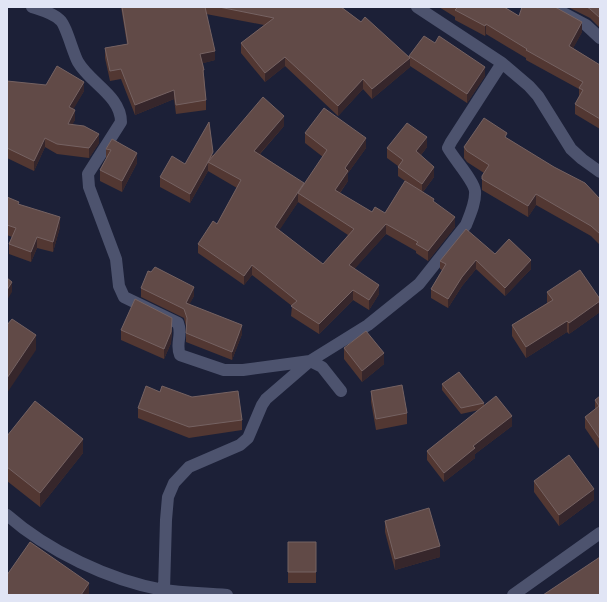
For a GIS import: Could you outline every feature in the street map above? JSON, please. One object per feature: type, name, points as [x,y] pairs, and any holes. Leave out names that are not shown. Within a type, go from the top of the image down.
[{"type":"street","points":[[32,7],[50,13],[61,20],[79,63],[115,103],[120,113],[120,122],[88,174],[89,187],[116,259],[119,286],[124,297],[178,324],[181,330],[178,349],[180,355],[224,370],[243,370],[310,361],[322,367],[341,391]]},
{"type":"street","points":[[417,7],[502,63],[529,86],[538,96],[571,148],[582,160],[600,172]]},
{"type":"street","points":[[552,7],[586,25],[600,38]]},
{"type":"street","points":[[164,590],[168,497],[174,483],[188,467],[240,445],[248,438],[266,399],[310,361],[368,325],[419,284],[466,225],[471,214],[475,192],[472,184],[448,148],[502,63]]},
{"type":"street","points":[[7,515],[43,542],[89,566],[139,584],[164,590],[227,595]]},
{"type":"street","points":[[513,595],[600,533]]},
{"type":"building","points":[[122,7],[205,7],[215,51],[200,54],[204,70],[206,100],[176,105],[174,90],[135,105],[121,69],[110,71],[105,48],[128,44]]},
{"type":"building","points":[[219,7],[341,7],[361,22],[365,17],[410,58],[372,89],[363,79],[338,106],[285,57],[265,73],[241,43],[274,18]]},
{"type":"building","points":[[456,7],[504,7],[519,16],[522,7],[555,7],[582,22],[569,46],[600,65],[600,119],[575,104],[583,90],[579,88],[583,82],[526,50],[527,49],[486,24],[485,26],[455,10],[457,8]]},
{"type":"building","points":[[587,7],[600,7],[600,18],[590,9]]},
{"type":"building","points":[[424,36],[435,43],[439,36],[485,67],[467,94],[409,56]]},
{"type":"building","points":[[57,66],[84,82],[69,107],[75,110],[68,124],[84,126],[99,134],[89,148],[57,144],[45,138],[34,161],[7,148],[7,81],[46,85]]},
{"type":"building","points":[[263,97],[284,116],[254,151],[304,183],[275,227],[323,264],[354,229],[298,193],[327,150],[305,133],[324,108],[366,138],[345,168],[348,171],[335,190],[372,212],[375,207],[385,213],[405,181],[434,199],[433,201],[455,217],[428,251],[416,244],[418,242],[386,224],[349,265],[379,285],[369,300],[353,290],[319,324],[291,306],[297,301],[252,265],[244,276],[198,244],[213,221],[217,224],[241,180],[208,162]]},
{"type":"building","points":[[484,118],[507,133],[505,137],[554,167],[585,183],[600,199],[600,234],[591,226],[536,194],[528,206],[482,179],[482,176],[489,165],[467,151],[464,147]]},
{"type":"building","points":[[209,122],[213,152],[190,194],[160,177],[172,156],[185,164]]},
{"type":"building","points":[[407,123],[427,137],[416,151],[434,167],[422,184],[398,167],[403,160],[387,148]]},
{"type":"building","points":[[112,139],[137,153],[122,181],[100,170],[111,150],[106,149]]},
{"type":"building","points":[[7,197],[19,202],[18,204],[60,217],[53,242],[37,237],[31,252],[9,244],[16,228],[7,225]]},
{"type":"building","points":[[466,229],[495,254],[509,239],[531,260],[505,288],[476,260],[462,277],[448,299],[431,289],[446,264],[440,261]]},
{"type":"building","points":[[155,267],[194,287],[186,303],[242,325],[232,352],[186,333],[187,318],[184,309],[141,288],[148,271],[151,272]]},
{"type":"building","points":[[580,270],[600,301],[569,323],[567,321],[526,347],[512,325],[553,300],[547,292]]},
{"type":"building","points":[[7,278],[12,282],[7,290]]},
{"type":"building","points":[[135,299],[172,318],[171,332],[164,349],[121,330]]},
{"type":"building","points":[[12,319],[36,335],[7,378],[7,325]]},
{"type":"building","points":[[366,331],[384,353],[362,371],[344,348]]},
{"type":"building","points":[[459,372],[484,403],[461,408],[442,384]]},
{"type":"building","points":[[402,385],[407,413],[376,419],[371,391]]},
{"type":"building","points":[[146,386],[160,392],[162,386],[192,397],[238,391],[242,420],[189,427],[138,408]]},
{"type":"building","points":[[496,396],[512,416],[473,446],[475,448],[444,473],[427,451]]},
{"type":"building","points":[[600,396],[600,439],[585,417],[599,406],[595,400]]},
{"type":"building","points":[[35,401],[83,439],[40,493],[7,467],[7,436]]},
{"type":"building","points":[[569,455],[594,489],[559,515],[534,481]]},
{"type":"building","points":[[429,508],[440,546],[395,559],[385,521]]},
{"type":"building","points":[[30,542],[89,583],[81,595],[7,595],[7,575]]},
{"type":"building","points":[[288,542],[316,542],[316,572],[288,572]]},
{"type":"building","points":[[600,557],[600,595],[543,595]]}]
